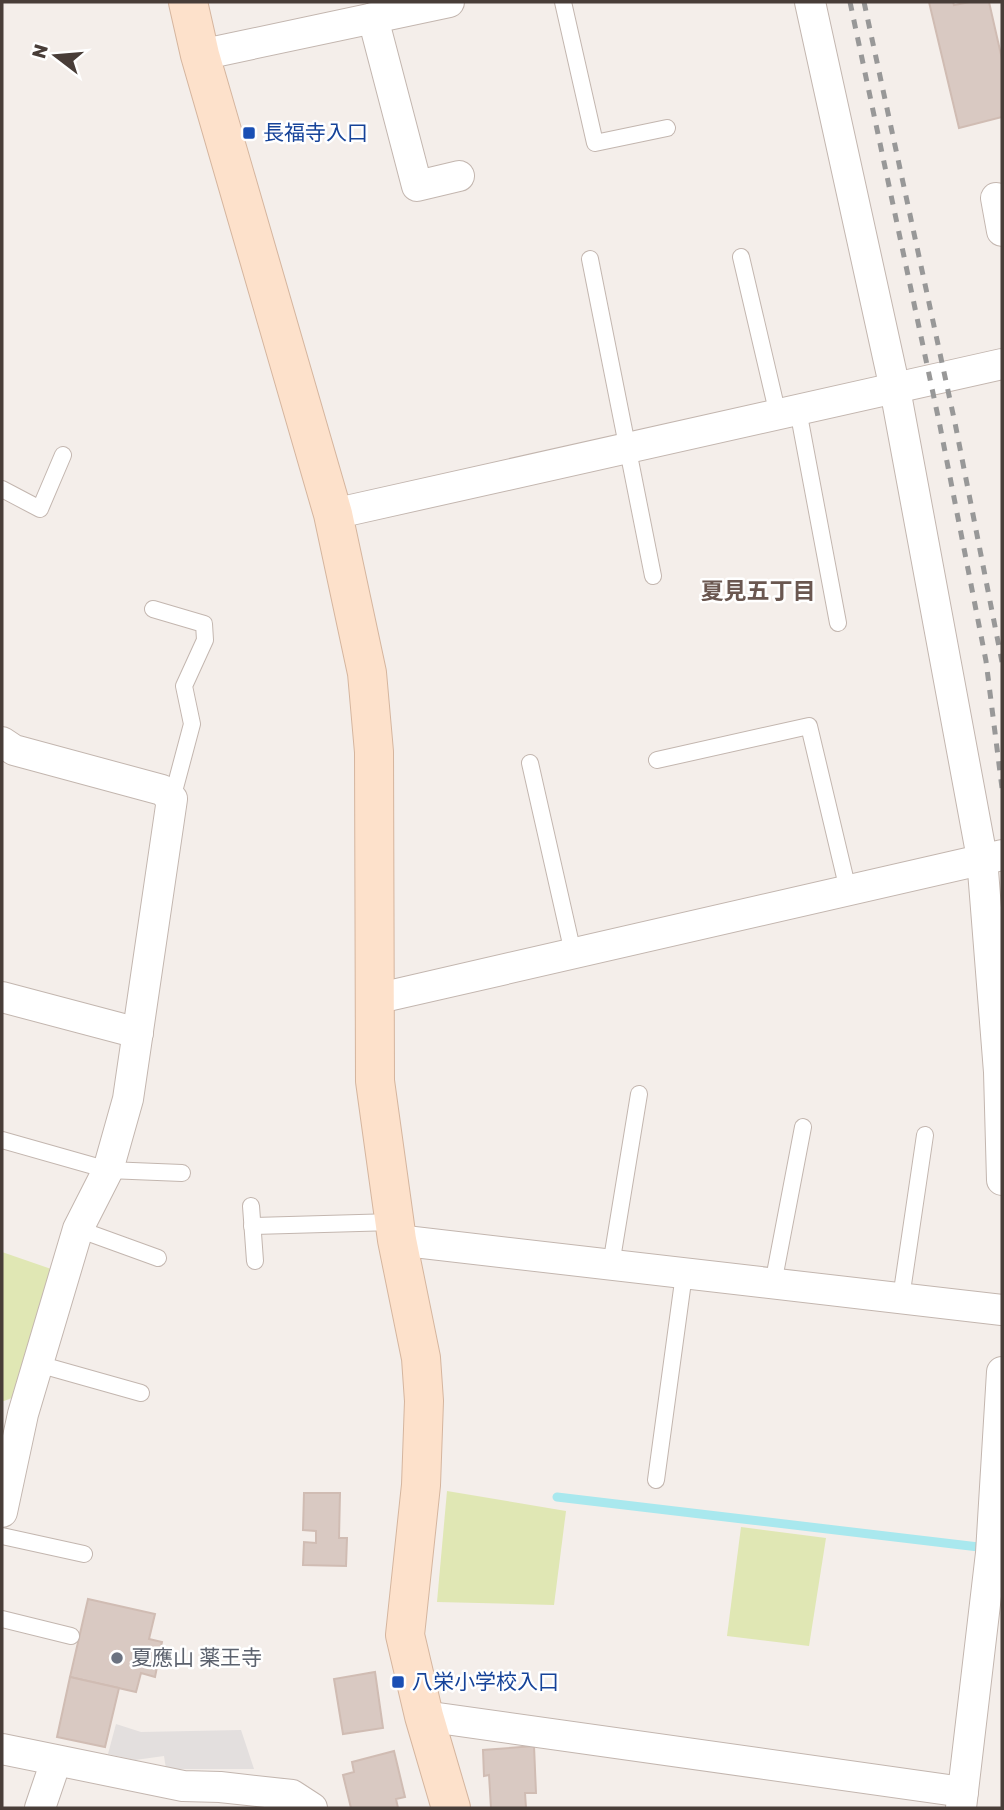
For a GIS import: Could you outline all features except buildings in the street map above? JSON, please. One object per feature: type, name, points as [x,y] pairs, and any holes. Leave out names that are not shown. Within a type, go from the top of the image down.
[{"type":"street","points":[[188,2],[200,55],[333,514],[367,673],[374,752],[375,1080],[396,1231],[421,1358],[424,1401],[421,1485],[405,1635],[424,1716],[451,1808]]},
{"type":"street","points":[[200,55],[371,10],[449,2]]},
{"type":"street","points":[[810,2],[895,388],[992,857],[1002,1180]]},
{"type":"street","points":[[371,10],[417,186],[459,176]]},
{"type":"street","points":[[996,198],[1002,231]]},
{"type":"street","points":[[333,514],[1002,364]]},
{"type":"street","points":[[2,742],[14,750],[162,790],[172,799],[128,1099],[108,1170],[78,1229],[38,1364],[13,1411],[2,1512]]},
{"type":"street","points":[[375,999],[992,857]]},
{"type":"street","points":[[2,997],[138,1033]]},
{"type":"street","points":[[396,1231],[611,1265],[1002,1310]]},
{"type":"street","points":[[424,1716],[962,1800],[991,1553],[1002,1372]]},
{"type":"street","points":[[2,1749],[183,1786],[292,1795],[312,1808]]},
{"type":"street","points":[[40,1808],[56,1761]]},
{"type":"lane","points":[[563,2],[595,143],[667,128]]},
{"type":"lane","points":[[741,257],[788,413],[838,623]]},
{"type":"lane","points":[[590,259],[653,576]]},
{"type":"lane","points":[[2,489],[40,509],[63,454]]},
{"type":"lane","points":[[153,609],[204,624],[205,640],[184,686],[190,705],[191,723],[172,799]]},
{"type":"lane","points":[[657,760],[809,726],[848,890]]},
{"type":"lane","points":[[530,763],[573,953]]},
{"type":"lane","points":[[611,1265],[639,1094]]},
{"type":"lane","points":[[774,1284],[803,1127]]},
{"type":"lane","points":[[901,1298],[925,1135]]},
{"type":"lane","points":[[2,1140],[108,1170],[182,1173]]},
{"type":"lane","points":[[251,1206],[255,1261]]},
{"type":"lane","points":[[252,1226],[396,1231]]},
{"type":"lane","points":[[78,1229],[158,1258]]},
{"type":"lane","points":[[656,1480],[684,1274]]},
{"type":"lane","points":[[38,1364],[141,1393]]},
{"type":"lane","points":[[2,1536],[84,1554]]},
{"type":"lane","points":[[2,1619],[71,1636]]},
{"type":"green space","points":[[2,1252],[57,1271],[17,1396],[4,1401],[2,1401]]},
{"type":"green space","points":[[447,1491],[566,1511],[554,1605],[437,1602]]},
{"type":"green space","points":[[741,1527],[826,1538],[809,1646],[727,1636]]},
{"type":"shaded area","points":[[116,1724],[141,1732],[241,1730],[254,1769],[166,1769],[164,1756],[135,1760],[108,1754]]},
{"type":"waterway","points":[[557,1497],[987,1548]]},
{"type":"railway","points":[[850,2],[940,426],[986,661],[1002,788]]},
{"type":"railway","points":[[864,2],[955,423],[1002,662]]},
{"type":"place","name":"長福寺入口","points":[[249,133]]},
{"type":"place","name":"夏應山 薬王寺","points":[[117,1658]]},
{"type":"place","name":"八栄小学校入口","points":[[398,1682]]},
{"type":"district","name":"夏見五丁目","points":[[758,591]]}]
